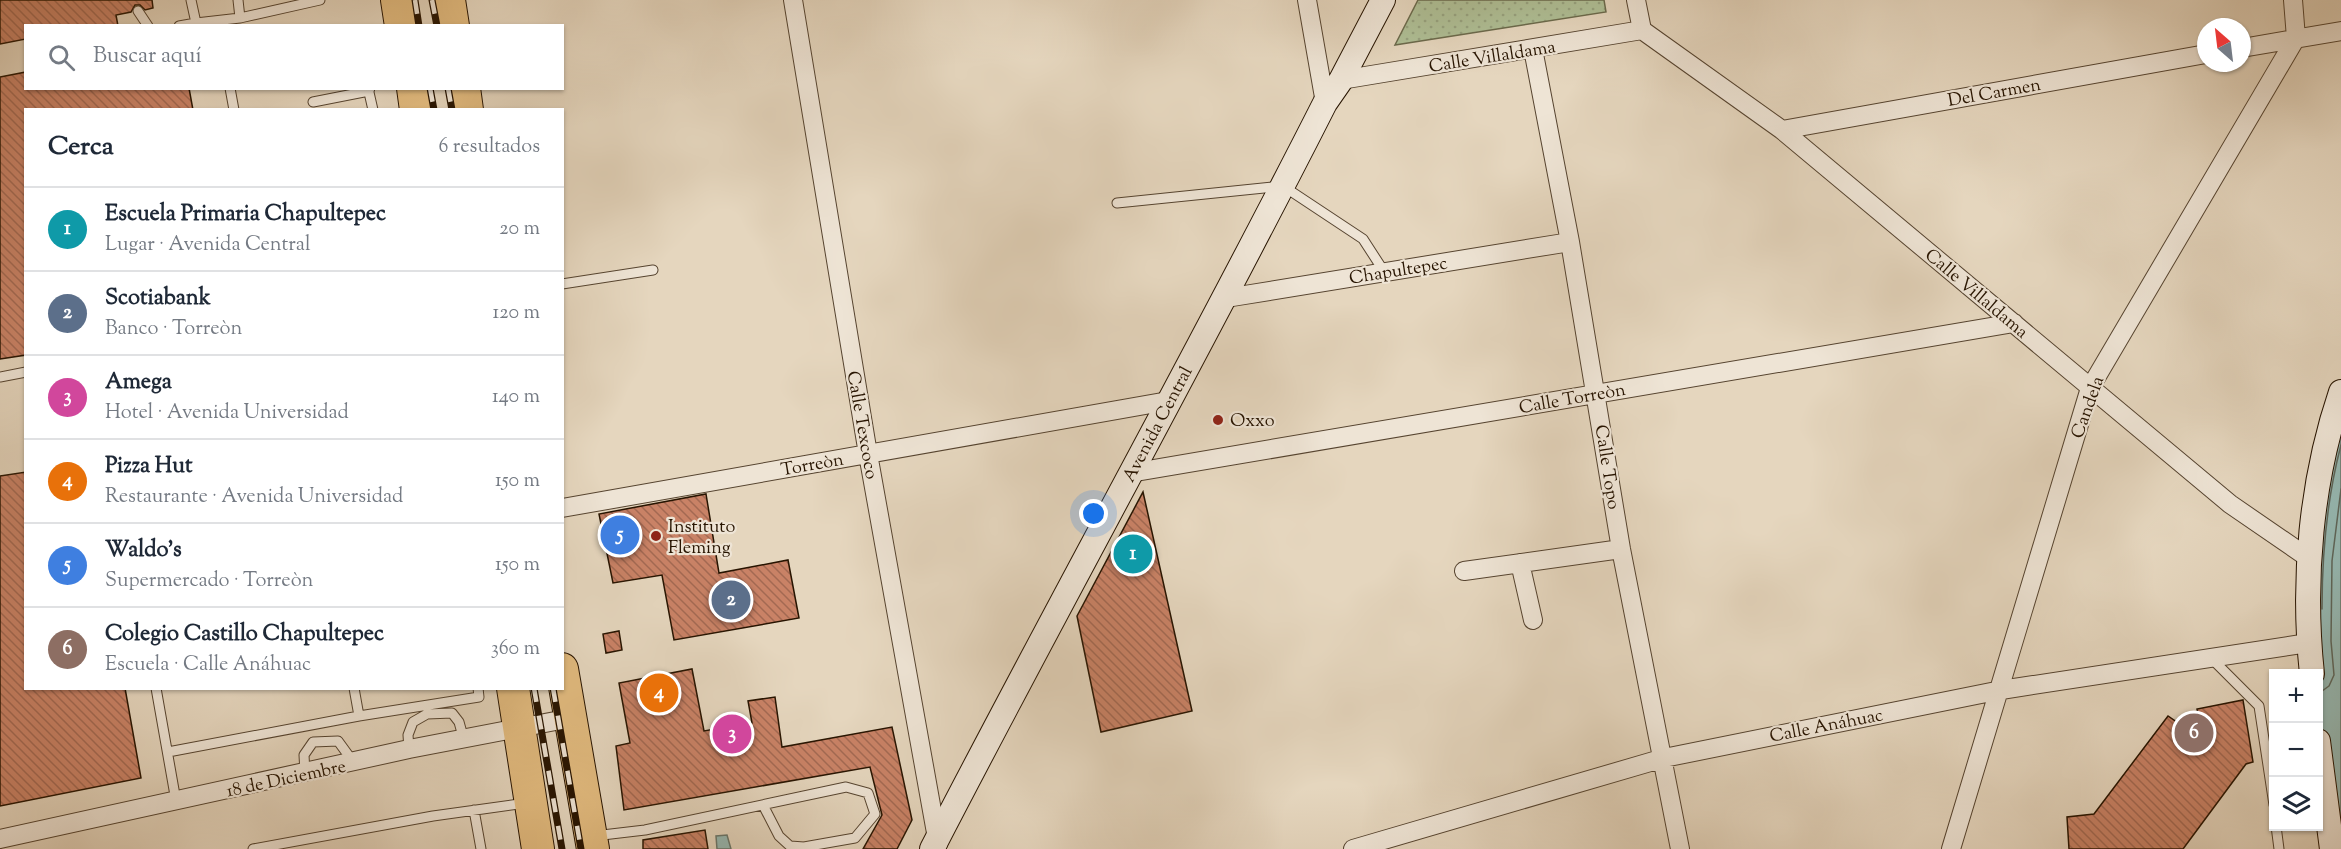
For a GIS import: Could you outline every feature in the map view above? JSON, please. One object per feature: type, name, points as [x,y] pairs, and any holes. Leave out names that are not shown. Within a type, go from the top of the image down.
[{"type":"highway","points":[[397,0],[401,24]]},
{"type":"highway","points":[[449,0],[453,24]]},
{"type":"highway","points":[[412,90],[416,108]]},
{"type":"highway","points":[[464,90],[467,108]]},
{"type":"highway","points":[[564,680],[592,843]]},
{"type":"highway","points":[[513,690],[538,849]]},
{"type":"street","name":"Calle Texcoco","points":[[793,0],[936,846]]},
{"type":"street","points":[[1307,0],[1325,103]]},
{"type":"street","name":"Avenida Central","points":[[936,846],[1168,401],[1226,298],[1325,103],[1341,81],[1383,0]]},
{"type":"street","points":[[1636,0],[1642,30]]},
{"type":"street","points":[[2293,0],[2296,38]]},
{"type":"street","name":"Calle Villaldama","points":[[1341,81],[1642,30],[1782,130],[2230,504],[2310,559]]},
{"type":"street","points":[[2251,46],[2341,31]]},
{"type":"street","name":"Candela","points":[[1951,849],[2001,690],[2090,388],[2296,38]]},
{"type":"street","name":"Calle Topo","points":[[1533,49],[1570,242],[1621,549],[1664,758],[1680,849]]},
{"type":"street","name":"Del Carmen","points":[[1782,130],[2197,56]]},
{"type":"street","name":"Chapultepec","points":[[1226,298],[1570,242]]},
{"type":"street","name":"Calle Torreòn","points":[[1130,473],[2014,323]]},
{"type":"street","points":[[2311,669],[2308,643],[2310,559],[2316,498],[2341,392]]},
{"type":"street","name":"Torreòn","points":[[564,507],[1168,401]]},
{"type":"street","points":[[1464,571],[1621,549]]},
{"type":"street","points":[[1520,563],[1533,620]]},
{"type":"street","name":"Calle Anáhuac","points":[[1353,849],[1664,758],[2001,690],[2308,643]]},
{"type":"street","name":"18 de Diciembre","points":[[0,839],[410,749],[571,718]]},
{"type":"street","points":[[2323,774],[2332,849]]},
{"type":"lane","points":[[191,0],[196,23]]},
{"type":"lane","points":[[238,0],[240,18]]},
{"type":"lane","points":[[190,24],[240,18],[320,0]]},
{"type":"lane","points":[[138,11],[147,24]]},
{"type":"lane","points":[[230,90],[234,108]]},
{"type":"lane","points":[[314,102],[365,90]]},
{"type":"lane","points":[[369,90],[372,108]]},
{"type":"lane","points":[[1117,202],[1283,186],[1363,239],[1385,273]]},
{"type":"lane","points":[[564,284],[653,270]]},
{"type":"lane","points":[[0,377],[24,372]]},
{"type":"lane","points":[[2211,658],[2259,705],[2270,777]]},
{"type":"lane","points":[[156,690],[176,801]]},
{"type":"lane","points":[[354,690],[359,716]]},
{"type":"lane","points":[[168,752],[359,716],[479,697],[478,690]]},
{"type":"lane","points":[[410,749],[408,735],[413,722],[426,714],[452,713],[459,722],[464,740]]},
{"type":"lane","points":[[305,773],[305,750],[313,742],[338,741],[354,763]]},
{"type":"lane","points":[[592,843],[645,830],[846,787],[868,793],[874,814],[855,838],[804,847],[790,846],[779,836],[763,805]]},
{"type":"lane","points":[[253,849],[531,802]]},
{"type":"lane","points":[[474,810],[481,849]]},
{"type":"lane","points":[[2276,831],[2278,848]]},
{"type":"green space","points":[[1418,0],[1604,0],[1606,12],[1395,45]]},
{"type":"water","points":[[2341,394],[2341,849],[2323,761],[2323,669],[2316,669],[2308,643]]},
{"type":"water","points":[[727,835],[731,849],[717,849],[716,836]]},
{"type":"building","points":[[0,0],[152,0],[153,8],[145,10],[140,5],[135,5],[131,12],[116,15],[118,24],[24,24],[24,39],[0,44]]},
{"type":"building","points":[[24,72],[24,90],[189,90],[193,108],[24,108],[24,355],[0,359],[0,77]]},
{"type":"building","points":[[24,472],[24,690],[125,690],[141,778],[0,806],[0,476]]},
{"type":"building","points":[[1143,492],[1192,711],[1101,732],[1077,616]]},
{"type":"building","points":[[706,494],[719,573],[788,560],[799,618],[674,640],[662,575],[613,583],[599,514]]},
{"type":"building","points":[[619,631],[622,650],[606,653],[603,634]]},
{"type":"building","points":[[692,669],[704,731],[752,723],[748,701],[775,697],[782,747],[892,727],[912,820],[897,849],[863,849],[882,815],[870,767],[624,810],[616,746],[630,743],[619,683]]},
{"type":"building","points":[[2243,700],[2253,762],[2246,764],[2183,849],[2069,849],[2067,817],[2094,814],[2168,716],[2203,740],[2197,709]]},
{"type":"building","points":[[705,830],[708,849],[643,849],[643,840]]},
{"type":"railway","points":[[415,0],[419,24]]},
{"type":"railway","points":[[432,0],[437,24]]},
{"type":"railway","points":[[430,90],[434,108]]},
{"type":"railway","points":[[448,90],[452,108]]},
{"type":"railway","points":[[534,690],[562,849]]},
{"type":"railway","points":[[553,690],[581,849]]},
{"type":"place","name":"Oxxo","points":[[1218,420]]},
{"type":"place","name":"Waldo's","points":[[620,535]]},
{"type":"place","name":"Instituto Fleming","points":[[656,536]]},
{"type":"place","name":"Escuela Primaria Chapultepec","points":[[1133,554]]},
{"type":"place","name":"Scotiabank","points":[[731,600]]},
{"type":"place","name":"Pizza Hut","points":[[659,693]]},
{"type":"place","name":"Colegio Castillo Chapultepec","points":[[2194,733]]},
{"type":"place","name":"Amega","points":[[732,734]]}]
